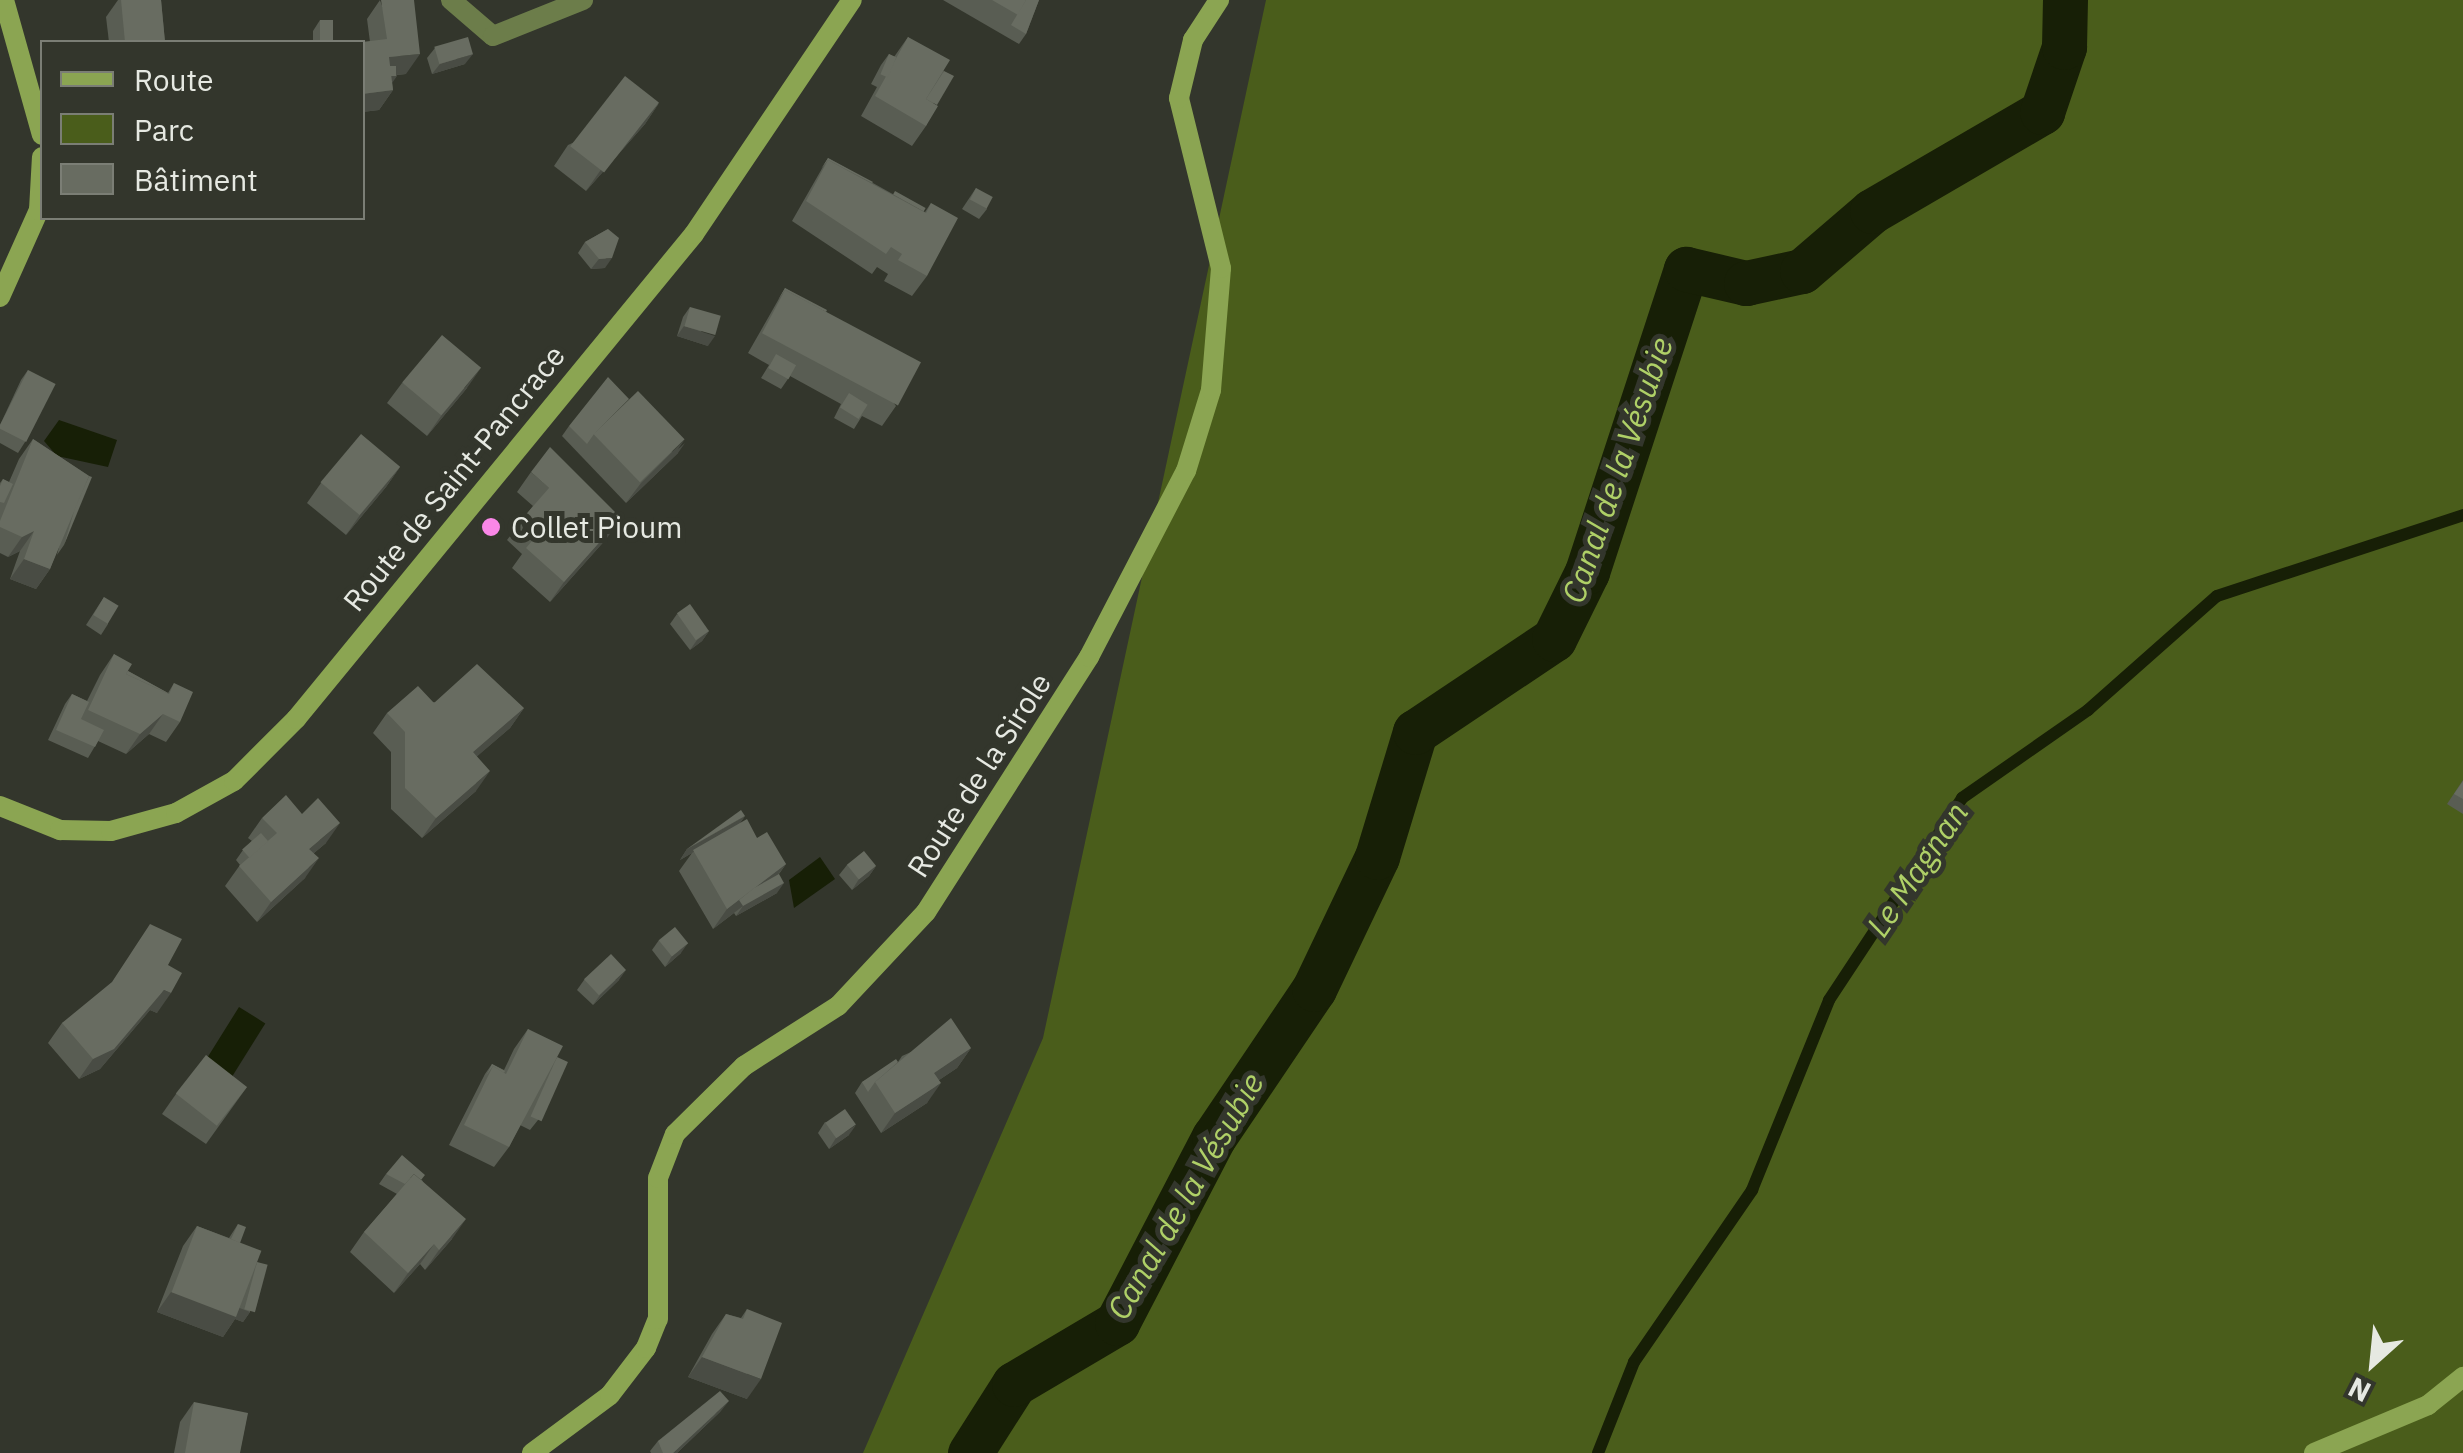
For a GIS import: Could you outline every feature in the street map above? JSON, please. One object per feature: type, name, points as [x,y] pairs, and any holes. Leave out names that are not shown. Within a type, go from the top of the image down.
[{"type":"street","points":[[4,0],[40,128]]},
{"type":"street","points":[[451,0],[492,36],[583,0]]},
{"type":"street","name":"Route de Saint-Pancrace","points":[[0,806],[60,830],[111,832],[144,826],[234,781],[296,719],[694,234],[852,0]]},
{"type":"street","name":"Route de la Sirole","points":[[532,1453],[610,1395],[646,1348],[658,1319],[658,1178],[674,1134],[744,1066],[838,1006],[926,912],[1089,658],[1186,471],[1211,390],[1220,268],[1179,98],[1193,40],[1218,0]]},
{"type":"street","points":[[0,297],[39,210],[40,192]]},
{"type":"street","points":[[2314,1453],[2428,1405],[2463,1376]]},
{"type":"green space","points":[[1266,0],[2463,0],[2463,1453],[863,1453],[1043,1038]]},
{"type":"shaded area","points":[[59,420],[117,440],[108,467],[57,456],[44,441]]},
{"type":"shaded area","points":[[820,857],[835,879],[794,908],[789,880]]},
{"type":"shaded area","points":[[239,1007],[265,1023],[229,1082],[202,1066]]},
{"type":"building","points":[[121,0],[161,0],[165,40],[125,40]]},
{"type":"building","points":[[381,0],[414,0],[420,54],[389,57],[393,90],[365,94],[365,42],[387,39]]},
{"type":"building","points":[[992,0],[1026,0],[1018,15]]},
{"type":"building","points":[[1026,0],[1039,0],[1026,34],[1011,25]]},
{"type":"building","points":[[320,20],[333,20],[333,40],[320,40]]},
{"type":"building","points":[[468,37],[473,54],[439,64],[434,47]]},
{"type":"building","points":[[908,37],[950,60],[926,99],[938,106],[926,126],[875,96]]},
{"type":"building","points":[[889,54],[896,57],[888,77],[880,74]]},
{"type":"building","points":[[944,71],[954,76],[937,105],[926,99]]},
{"type":"building","points":[[625,76],[659,102],[604,173],[570,146]]},
{"type":"building","points":[[828,158],[873,182],[828,160],[821,169]]},
{"type":"building","points":[[828,160],[926,213],[931,203],[958,218],[927,276],[898,260],[902,254],[891,247],[886,254],[806,201]]},
{"type":"building","points":[[976,188],[993,197],[987,208],[970,199]]},
{"type":"building","points":[[895,191],[926,208],[924,211],[893,194]]},
{"type":"building","points":[[608,229],[619,238],[612,258],[599,259],[585,242]]},
{"type":"building","points":[[785,288],[826,312],[785,290],[778,300]]},
{"type":"building","points":[[785,290],[921,362],[898,406],[762,333]]},
{"type":"building","points":[[690,307],[721,316],[715,335],[684,326]]},
{"type":"building","points":[[442,335],[481,368],[441,415],[402,382]]},
{"type":"building","points":[[776,354],[796,365],[788,379],[768,368]]},
{"type":"building","points":[[28,370],[56,384],[26,442],[0,429],[0,425]]},
{"type":"building","points":[[608,377],[629,399],[587,444],[569,426]]},
{"type":"building","points":[[638,391],[685,439],[640,482],[593,434]]},
{"type":"building","points":[[849,393],[868,405],[859,419],[840,407]]},
{"type":"building","points":[[361,434],[400,467],[360,515],[321,482]]},
{"type":"building","points":[[33,439],[89,476],[50,569],[24,559],[34,531],[22,537],[0,527]]},
{"type":"building","points":[[550,447],[621,518],[564,582],[526,548],[537,535],[521,520],[549,488],[531,472]]},
{"type":"building","points":[[89,476],[92,477],[64,545],[75,508]]},
{"type":"building","points":[[3,479],[13,484],[4,503],[0,502]]},
{"type":"building","points":[[104,597],[119,606],[108,624],[93,615]]},
{"type":"building","points":[[690,604],[709,631],[696,640],[677,613]]},
{"type":"building","points":[[114,654],[132,664],[126,674],[169,694],[174,683],[193,692],[180,722],[163,714],[140,734],[88,710]]},
{"type":"building","points":[[477,664],[524,708],[473,752],[490,771],[436,818],[405,788],[405,732],[387,713],[418,686],[434,703]]},
{"type":"building","points":[[128,671],[168,693],[126,674]]},
{"type":"building","points":[[72,694],[89,702],[81,719],[104,730],[95,747],[56,730]]},
{"type":"building","points":[[2463,781],[2463,799],[2454,794]]},
{"type":"building","points":[[286,795],[302,814],[318,798],[340,823],[309,849],[319,858],[271,902],[239,866],[277,833],[262,818]]},
{"type":"building","points":[[741,810],[745,816],[687,849]]},
{"type":"building","points":[[747,819],[757,838],[767,832],[786,864],[727,909],[693,850]]},
{"type":"building","points":[[261,833],[268,841],[249,858],[242,849]]},
{"type":"building","points":[[864,851],[876,866],[859,880],[847,865]]},
{"type":"building","points":[[779,874],[784,883],[743,906],[739,900]]},
{"type":"building","points":[[150,924],[182,939],[168,965],[182,973],[171,993],[164,990],[114,1049],[93,1059],[62,1023],[112,982]]},
{"type":"building","points":[[675,927],[688,943],[672,957],[659,940]]},
{"type":"building","points":[[611,954],[626,970],[599,995],[584,979]]},
{"type":"building","points":[[951,1018],[971,1048],[934,1073],[941,1083],[895,1113],[875,1082]]},
{"type":"building","points":[[528,1029],[563,1046],[509,1147],[464,1125],[493,1066],[506,1074]]},
{"type":"building","points":[[206,1055],[247,1087],[217,1126],[176,1094]]},
{"type":"building","points":[[557,1057],[568,1062],[542,1121],[531,1116]]},
{"type":"building","points":[[896,1059],[898,1062],[868,1092],[862,1082]]},
{"type":"building","points":[[845,1109],[856,1125],[836,1138],[825,1123]]},
{"type":"building","points":[[402,1155],[425,1175],[421,1180],[414,1174],[405,1184],[386,1174]]},
{"type":"building","points":[[414,1174],[466,1219],[439,1250],[434,1244],[408,1273],[364,1232]]},
{"type":"building","points":[[238,1224],[246,1227],[240,1243],[231,1239]]},
{"type":"building","points":[[197,1226],[261,1251],[236,1317],[172,1292]]},
{"type":"building","points":[[257,1262],[268,1265],[255,1312],[244,1309]]},
{"type":"building","points":[[747,1309],[782,1323],[761,1379],[702,1357],[726,1314],[743,1319]]},
{"type":"building","points":[[720,1391],[729,1401],[673,1453],[663,1453],[658,1441]]},
{"type":"building","points":[[194,1402],[248,1413],[240,1453],[185,1453]]},
{"type":"waterway","name":"Canal de la Vésubie","points":[[970,1453],[1014,1384],[1117,1323],[1214,1137],[1314,989],[1377,857],[1415,732],[1554,639],[1587,572],[1686,269],[1746,283],[1802,271],[1872,211],[2042,112],[2064,47],[2065,0]]},
{"type":"waterway","name":"Le Magnan","points":[[1598,1453],[1634,1362],[1752,1190],[1829,1000],[1962,798],[2088,710],[2217,596],[2463,515]]},
{"type":"place","name":"Collet Pioum","points":[[491,527]]}]
